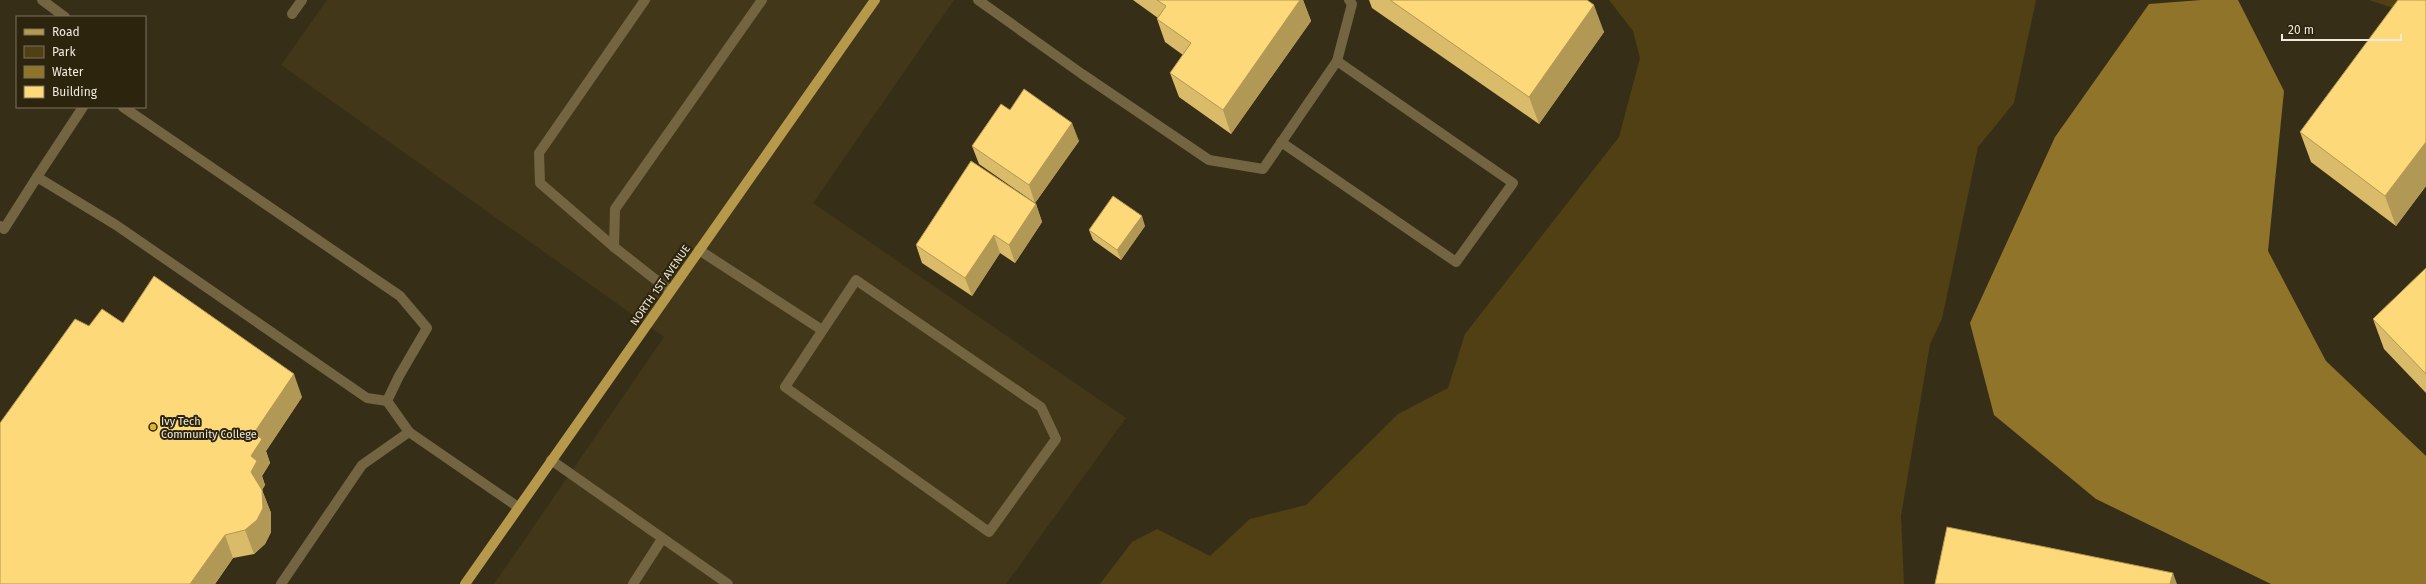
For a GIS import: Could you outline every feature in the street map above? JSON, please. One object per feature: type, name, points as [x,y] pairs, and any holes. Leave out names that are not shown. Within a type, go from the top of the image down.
[{"type":"main road","name":"NORTH 1ST AVENUE","points":[[466,584],[518,507],[875,0]]},
{"type":"lane","points":[[42,0],[65,16]]},
{"type":"lane","points":[[292,14],[302,0]]},
{"type":"lane","points":[[645,0],[539,153],[540,183],[614,247],[670,291]]},
{"type":"lane","points":[[614,247],[615,209],[762,0]]},
{"type":"lane","points":[[978,0],[1082,74],[1210,160],[1263,170],[1337,61],[1352,4],[1349,0]]},
{"type":"lane","points":[[1282,142],[1456,262],[1513,183],[1337,61]]},
{"type":"lane","points":[[1,230],[82,108]]},
{"type":"lane","points":[[124,108],[400,296],[427,328],[399,376],[387,401]]},
{"type":"lane","points":[[37,177],[116,225],[367,398],[387,401],[409,432],[518,507]]},
{"type":"lane","points":[[699,250],[822,330]]},
{"type":"lane","points":[[856,280],[1041,407],[1056,439],[989,532],[785,387],[822,330],[856,280]]},
{"type":"lane","points":[[280,584],[362,465],[409,432]]},
{"type":"lane","points":[[551,460],[662,540],[728,584]]},
{"type":"lane","points":[[633,584],[662,540]]},
{"type":"shaded area","points":[[327,0],[954,0],[813,203],[1126,418],[1006,584],[494,584],[664,337],[281,65]]},
{"type":"green space","points":[[1609,0],[2036,0],[2014,103],[1978,147],[1942,319],[1930,344],[1901,516],[1904,584],[1100,584],[1132,542],[1157,529],[1210,556],[1250,519],[1306,505],[1398,414],[1448,388],[1465,334],[1619,137],[1640,58],[1633,31]]},
{"type":"green space","points":[[2369,0],[2426,0],[2426,19]]},
{"type":"water","points":[[2201,0],[2238,0],[2284,91],[2268,251],[2326,361],[2426,456],[2426,584],[2271,584],[2096,499],[1994,415],[1970,323],[2055,137],[2149,4]]},
{"type":"building","points":[[1157,0],[1300,0],[1223,110],[1170,73],[1191,43],[1157,19],[1166,6]]},
{"type":"building","points":[[1390,0],[1587,0],[1594,5],[1529,97]]},
{"type":"building","points":[[2398,0],[2426,0],[2426,142],[2385,196],[2300,132]]},
{"type":"building","points":[[1024,89],[1072,123],[1029,185],[972,146],[1001,104],[1010,110]]},
{"type":"building","points":[[971,161],[1036,204],[1009,245],[994,235],[965,278],[916,245]]},
{"type":"building","points":[[1113,196],[1142,216],[1117,250],[1089,230]]},
{"type":"building","points":[[2426,268],[2426,374],[2373,319]]},
{"type":"building","name":"Ivy Tech Community College","points":[[154,276],[294,374],[254,433],[262,439],[251,456],[257,461],[251,472],[262,490],[263,508],[257,520],[245,530],[225,535],[190,584],[0,584],[0,423],[75,319],[89,326],[102,309],[123,323]]},
{"type":"building","points":[[1947,527],[2173,573],[2170,584],[1935,584]]},
{"type":"place","name":"Ivy Tech Community College","points":[[153,427]]}]
